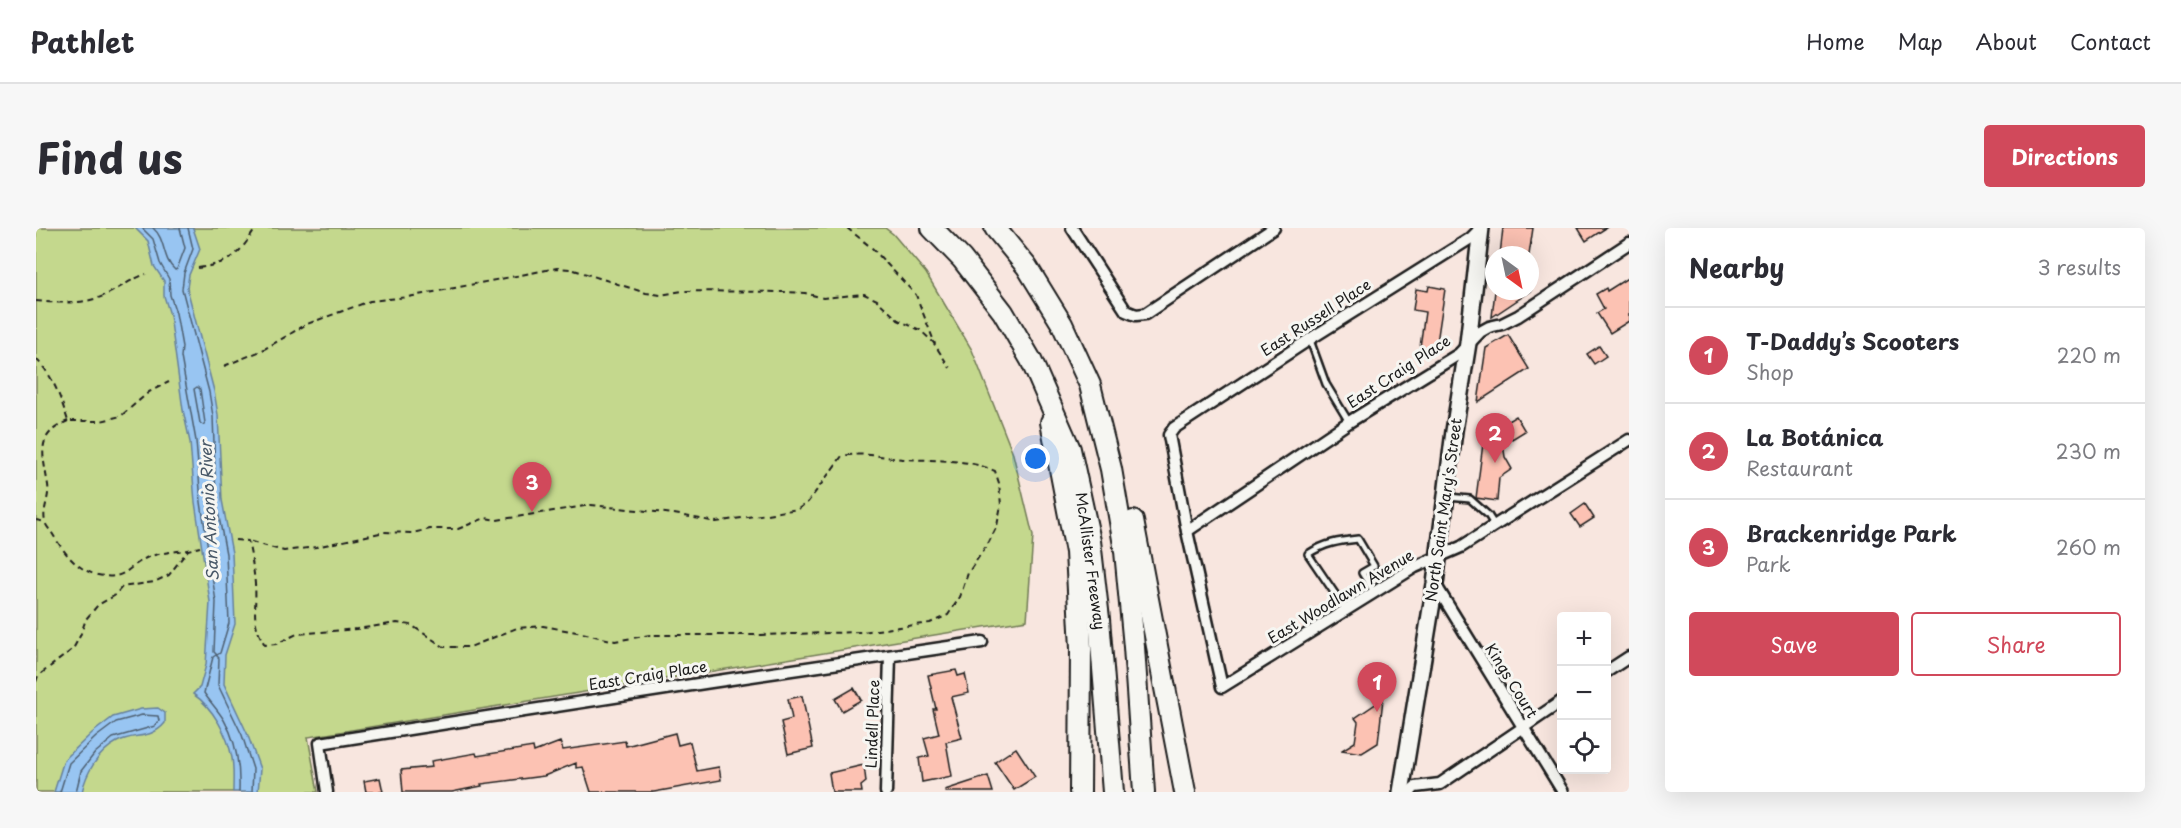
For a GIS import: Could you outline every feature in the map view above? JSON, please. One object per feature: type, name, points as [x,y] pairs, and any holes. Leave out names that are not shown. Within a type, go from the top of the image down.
[{"type":"highway","name":"McAllister Freeway","points":[[932,228],[962,259],[1002,312],[1031,360],[1070,448],[1090,541],[1099,619],[1113,792]]},
{"type":"highway","points":[[995,228],[1027,267],[1062,324],[1090,385],[1122,470],[1185,792]]},
{"type":"highway","points":[[1090,385],[1111,469],[1125,551],[1144,792]]},
{"type":"highway","points":[[1046,392],[1056,457],[1067,500],[1076,552],[1081,627],[1080,792]]},
{"type":"main road","name":"North Saint Mary's Street","points":[[1401,792],[1435,584],[1445,497],[1468,343],[1481,228]]},
{"type":"street","points":[[1071,228],[1126,311],[1136,315],[1145,314],[1274,228]]},
{"type":"street","name":"East Russell Place","points":[[1187,531],[1169,435],[1174,428],[1310,339],[1472,238],[1481,228]]},
{"type":"street","name":"East Craig Place","points":[[1187,531],[1349,422],[1460,354],[1480,332],[1518,315],[1629,243]]},
{"type":"street","name":"East Woodlawn Avenue","points":[[1187,531],[1222,687],[1415,567],[1461,547],[1629,440]]},
{"type":"street","name":"Kings Court","points":[[1435,584],[1563,792]]},
{"type":"street","name":"East Craig Place","points":[[327,792],[320,743],[982,642]]},
{"type":"street","name":"Lindell Place","points":[[886,792],[890,657]]},
{"type":"street","points":[[1611,669],[1629,657]]},
{"type":"street","points":[[1410,792],[1415,787],[1440,783],[1557,704]]},
{"type":"lane","points":[[1310,339],[1326,384],[1349,422]]},
{"type":"lane","points":[[1445,497],[1470,499],[1488,515],[1495,526]]},
{"type":"lane","points":[[1346,610],[1308,554],[1323,545],[1339,540],[1358,539],[1374,566],[1362,573],[1374,592]]},
{"type":"path","points":[[198,268],[216,265],[234,258],[256,228]]},
{"type":"path","points":[[847,228],[872,248],[916,295],[936,346],[950,368]]},
{"type":"path","points":[[224,366],[261,351],[307,324],[370,301],[408,297],[557,268],[571,269],[646,293],[661,295],[682,291],[805,293],[823,298],[864,294],[877,300],[898,320],[912,324],[936,346]]},
{"type":"path","points":[[36,301],[83,302],[100,297],[130,279],[146,274]]},
{"type":"path","points":[[36,359],[45,368],[60,396],[68,421]]},
{"type":"path","points":[[50,426],[68,421],[101,421],[121,416],[149,392],[169,382]]},
{"type":"path","points":[[39,448],[49,487],[45,522],[70,559],[96,575],[111,576],[126,573],[148,557],[200,547]]},
{"type":"path","points":[[235,540],[248,541],[284,551],[305,549],[384,532],[412,533],[430,529],[458,529],[485,518],[497,520],[591,505],[674,514],[716,522],[798,508],[808,502],[842,456],[858,453],[899,459],[980,464],[995,471],[999,483],[1001,505],[997,526],[968,573],[960,597],[948,615],[930,623],[862,632],[761,635],[650,634],[615,641],[543,626],[517,628],[471,647],[444,647],[411,625],[397,623],[297,634],[276,644],[265,645],[257,632],[254,611],[255,587],[248,541]]},
{"type":"path","points":[[36,520],[45,522]]},
{"type":"path","points":[[36,682],[39,676],[73,648],[86,619],[98,605],[114,596],[122,587],[154,582],[169,575],[188,550]]},
{"type":"green space","points":[[36,228],[885,228],[893,234],[926,273],[972,350],[1013,454],[1033,536],[1027,620],[308,737],[318,792],[36,792]]},
{"type":"water","name":"San Antonio River","points":[[135,228],[193,228],[200,249],[189,275],[187,288],[214,391],[218,415],[222,500],[232,553],[235,624],[225,655],[224,684],[247,733],[260,769],[258,792],[233,792],[233,762],[227,741],[213,714],[193,694],[200,687],[206,665],[210,602],[195,502],[190,442],[183,410],[170,315],[164,296],[164,281],[154,266],[148,241]]},
{"type":"water","points":[[158,708],[165,713],[165,723],[154,732],[123,739],[110,746],[94,764],[86,778],[82,792],[54,792],[64,760],[92,733],[113,717],[141,709]]},
{"type":"building","points":[[1503,228],[1533,228],[1530,246],[1501,246]]},
{"type":"building","points":[[1578,228],[1606,228],[1586,241]]},
{"type":"building","points":[[1629,277],[1629,321],[1610,333],[1597,313],[1604,309],[1596,294],[1606,288],[1607,291]]},
{"type":"building","points":[[1429,286],[1445,289],[1436,349],[1420,347],[1425,312],[1413,310],[1416,289],[1428,291]]},
{"type":"building","points":[[1494,300],[1518,300],[1492,317]]},
{"type":"building","points":[[1508,335],[1529,369],[1478,402],[1486,348]]},
{"type":"building","points":[[1599,346],[1606,356],[1594,364],[1587,354]]},
{"type":"building","points":[[1516,416],[1525,431],[1512,439],[1503,424]]},
{"type":"building","points":[[1484,436],[1503,444],[1505,457],[1512,469],[1499,478],[1497,501],[1476,498]]},
{"type":"building","points":[[1585,504],[1594,518],[1580,527],[1571,514]]},
{"type":"building","points":[[956,670],[958,676],[965,674],[969,693],[951,697],[962,738],[946,742],[952,776],[922,782],[919,758],[929,756],[924,738],[939,734],[928,675]]},
{"type":"building","points":[[854,688],[861,700],[842,711],[835,699]]},
{"type":"building","points":[[802,696],[813,748],[788,754],[781,722],[792,719],[788,699]]},
{"type":"building","points":[[1383,699],[1378,743],[1362,753],[1342,750],[1355,742],[1358,722],[1355,718]]},
{"type":"building","points":[[675,733],[678,745],[690,742],[697,771],[719,767],[721,780],[654,792],[591,792],[583,767],[576,768],[576,763],[544,776],[481,784],[482,786],[452,792],[403,792],[401,770],[432,767],[431,761],[476,753],[477,756],[533,747],[534,752],[560,742],[563,750],[625,741],[626,746]]},
{"type":"building","points":[[1016,748],[1035,777],[1014,790],[995,762]]},
{"type":"building","points":[[864,765],[866,782],[861,786],[862,792],[832,792],[829,773]]},
{"type":"building","points":[[988,776],[993,792],[946,792],[945,790]]},
{"type":"building","points":[[380,778],[383,792],[366,792],[364,781]]},
{"type":"place","name":"La Botánica","points":[[1495,463]]},
{"type":"place","name":"Brackenridge Park","points":[[532,512]]},
{"type":"place","name":"T-Daddy’s Scooters","points":[[1377,712]]}]
